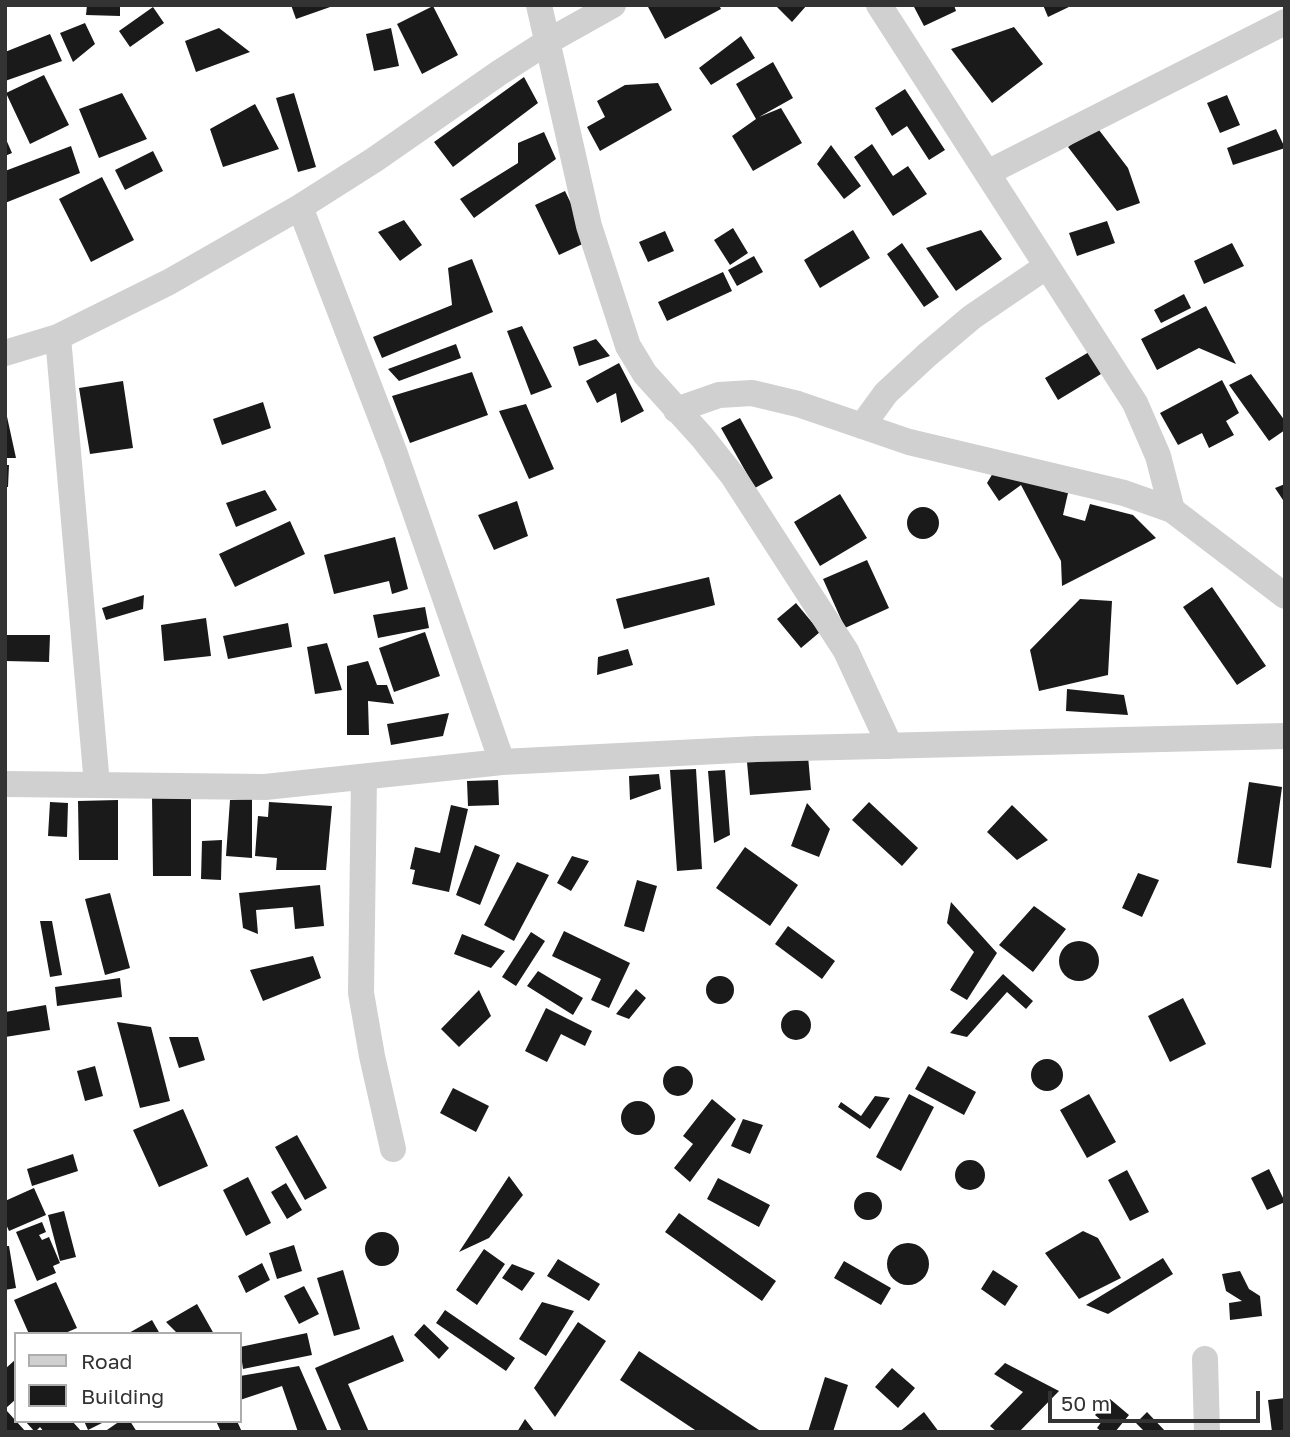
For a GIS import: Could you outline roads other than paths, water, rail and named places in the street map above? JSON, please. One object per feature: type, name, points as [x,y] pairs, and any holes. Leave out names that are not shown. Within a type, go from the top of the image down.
[{"type":"street","points":[[539,5],[589,226],[628,346],[645,374],[733,476],[846,651],[890,746]]},
{"type":"street","points":[[5,353],[58,337],[169,282],[300,207],[547,42],[613,5]]},
{"type":"street","points":[[879,5],[1135,403],[1158,456],[1172,510]]},
{"type":"street","points":[[987,173],[1285,22]]},
{"type":"street","points":[[300,207],[395,454],[502,762]]},
{"type":"street","points":[[862,426],[886,393],[927,355],[972,317],[1047,266]]},
{"type":"street","points":[[58,337],[97,785]]},
{"type":"street","points":[[676,410],[719,395],[752,393],[798,404],[909,442],[1124,493],[1172,510],[1285,596]]},
{"type":"street","points":[[5,784],[265,788],[502,762],[757,749],[1285,736]]},
{"type":"street","points":[[363,778],[361,993],[393,1149]]},
{"type":"street","points":[[1205,1359],[1208,1432]]}]
